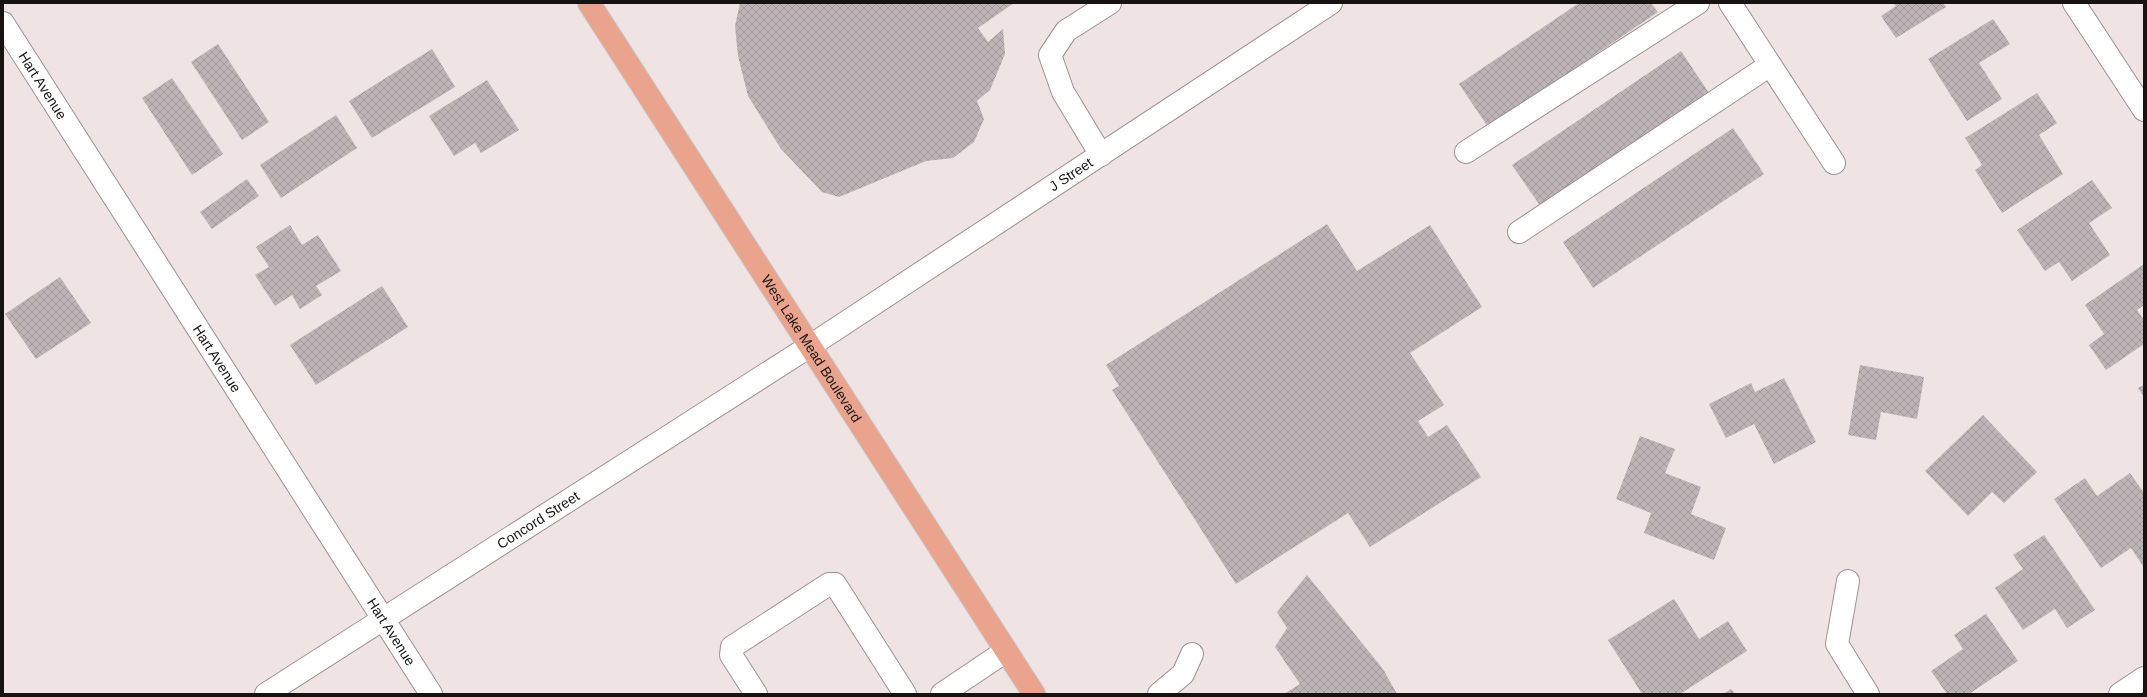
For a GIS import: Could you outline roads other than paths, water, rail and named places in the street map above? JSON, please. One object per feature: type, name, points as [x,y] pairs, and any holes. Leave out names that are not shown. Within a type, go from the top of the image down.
[{"type":"main road","name":"West Lake Mead Boulevard","points":[[589,3],[1034,694]]},
{"type":"street","points":[[1101,154],[1063,92],[1050,55],[1066,31],[1110,3]]},
{"type":"street","name":"J Street","points":[[810,346],[1331,3]]},
{"type":"street","points":[[1466,152],[1698,3]]},
{"type":"street","points":[[1730,3],[1834,162]]},
{"type":"street","points":[[2074,3],[2144,110]]},
{"type":"street","name":"Hart Avenue","points":[[3,23],[431,694]]},
{"type":"street","points":[[1519,232],[1770,65]]},
{"type":"street","name":"Concord Street","points":[[266,694],[810,346]]},
{"type":"street","points":[[1848,581],[1837,644],[1868,694]]},
{"type":"street","points":[[756,694],[731,655],[732,647],[829,584],[835,584],[904,693]]},
{"type":"street","points":[[942,694],[1006,651]]},
{"type":"street","points":[[1159,694],[1183,674],[1192,654]]},
{"type":"street","points":[[2120,694],[2144,678]]}]
